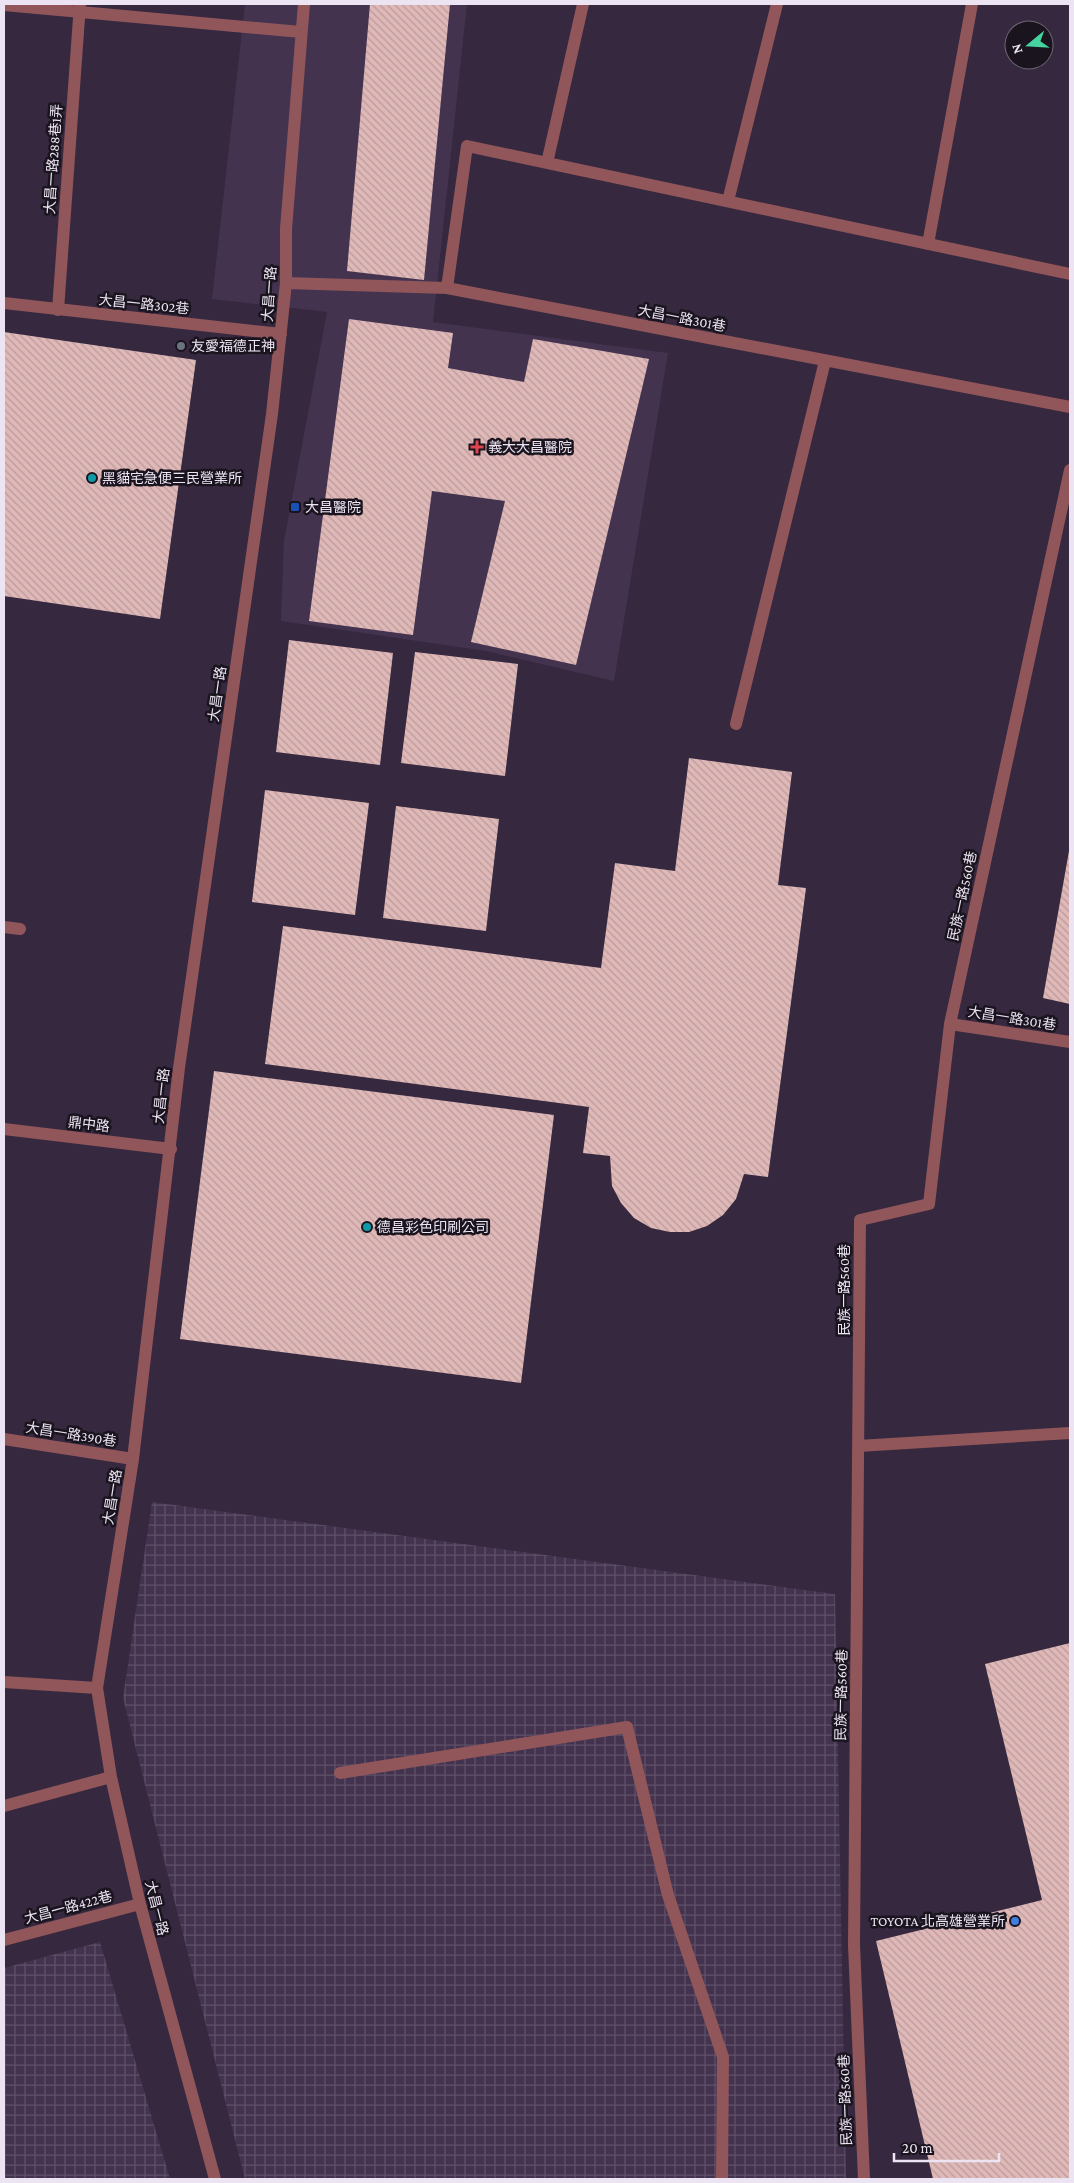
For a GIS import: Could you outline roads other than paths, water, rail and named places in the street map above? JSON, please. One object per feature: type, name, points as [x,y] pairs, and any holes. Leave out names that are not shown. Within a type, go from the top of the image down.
[{"type":"street","name":"大昌一路","points":[[215,2179],[140,1904],[110,1777],[97,1688],[133,1459],[159,1233],[171,1149],[178,1076],[281,334],[286,283],[286,229],[304,4]]},
{"type":"street","points":[[548,163],[583,4]]},
{"type":"street","points":[[728,201],[777,4]]},
{"type":"street","points":[[928,244],[972,4]]},
{"type":"street","points":[[4,5],[79,8],[301,32]]},
{"type":"street","name":"大昌一路288巷1弄","points":[[58,310],[79,8]]},
{"type":"street","points":[[447,288],[467,146],[1070,274]]},
{"type":"street","name":"大昌一路301巷","points":[[286,283],[447,288],[1070,407]]},
{"type":"street","name":"大昌一路302巷","points":[[4,303],[281,334]]},
{"type":"street","points":[[736,724],[825,361]]},
{"type":"street","name":"民族一路560巷","points":[[864,2179],[854,1945],[860,1220],[930,1204],[950,1024],[1070,470]]},
{"type":"street","points":[[4,927],[20,929]]},
{"type":"street","name":"大昌一路301巷","points":[[950,1024],[1070,1042]]},
{"type":"street","name":"鼎中路","points":[[4,1129],[171,1149]]},
{"type":"street","points":[[858,1446],[1070,1433]]},
{"type":"street","name":"大昌一路390巷","points":[[4,1439],[133,1459]]},
{"type":"street","points":[[4,1682],[97,1688]]},
{"type":"street","points":[[340,1773],[627,1727],[668,1895],[723,2057],[722,2179]]},
{"type":"street","points":[[4,1806],[110,1777]]},
{"type":"street","name":"大昌一路422巷","points":[[4,1940],[140,1904]]},
{"type":"place","name":"友愛福德正神","points":[[181,346]]},
{"type":"place","name":"義大大昌醫院","points":[[477,447]]},
{"type":"place","name":"黑貓宅急便三民營業所","points":[[92,478]]},
{"type":"place","name":"大昌醫院","points":[[295,507]]},
{"type":"place","name":"德昌彩色印刷公司","points":[[367,1227]]},
{"type":"place","name":"TOYOTA 北高雄營業所","points":[[1015,1921]]}]
